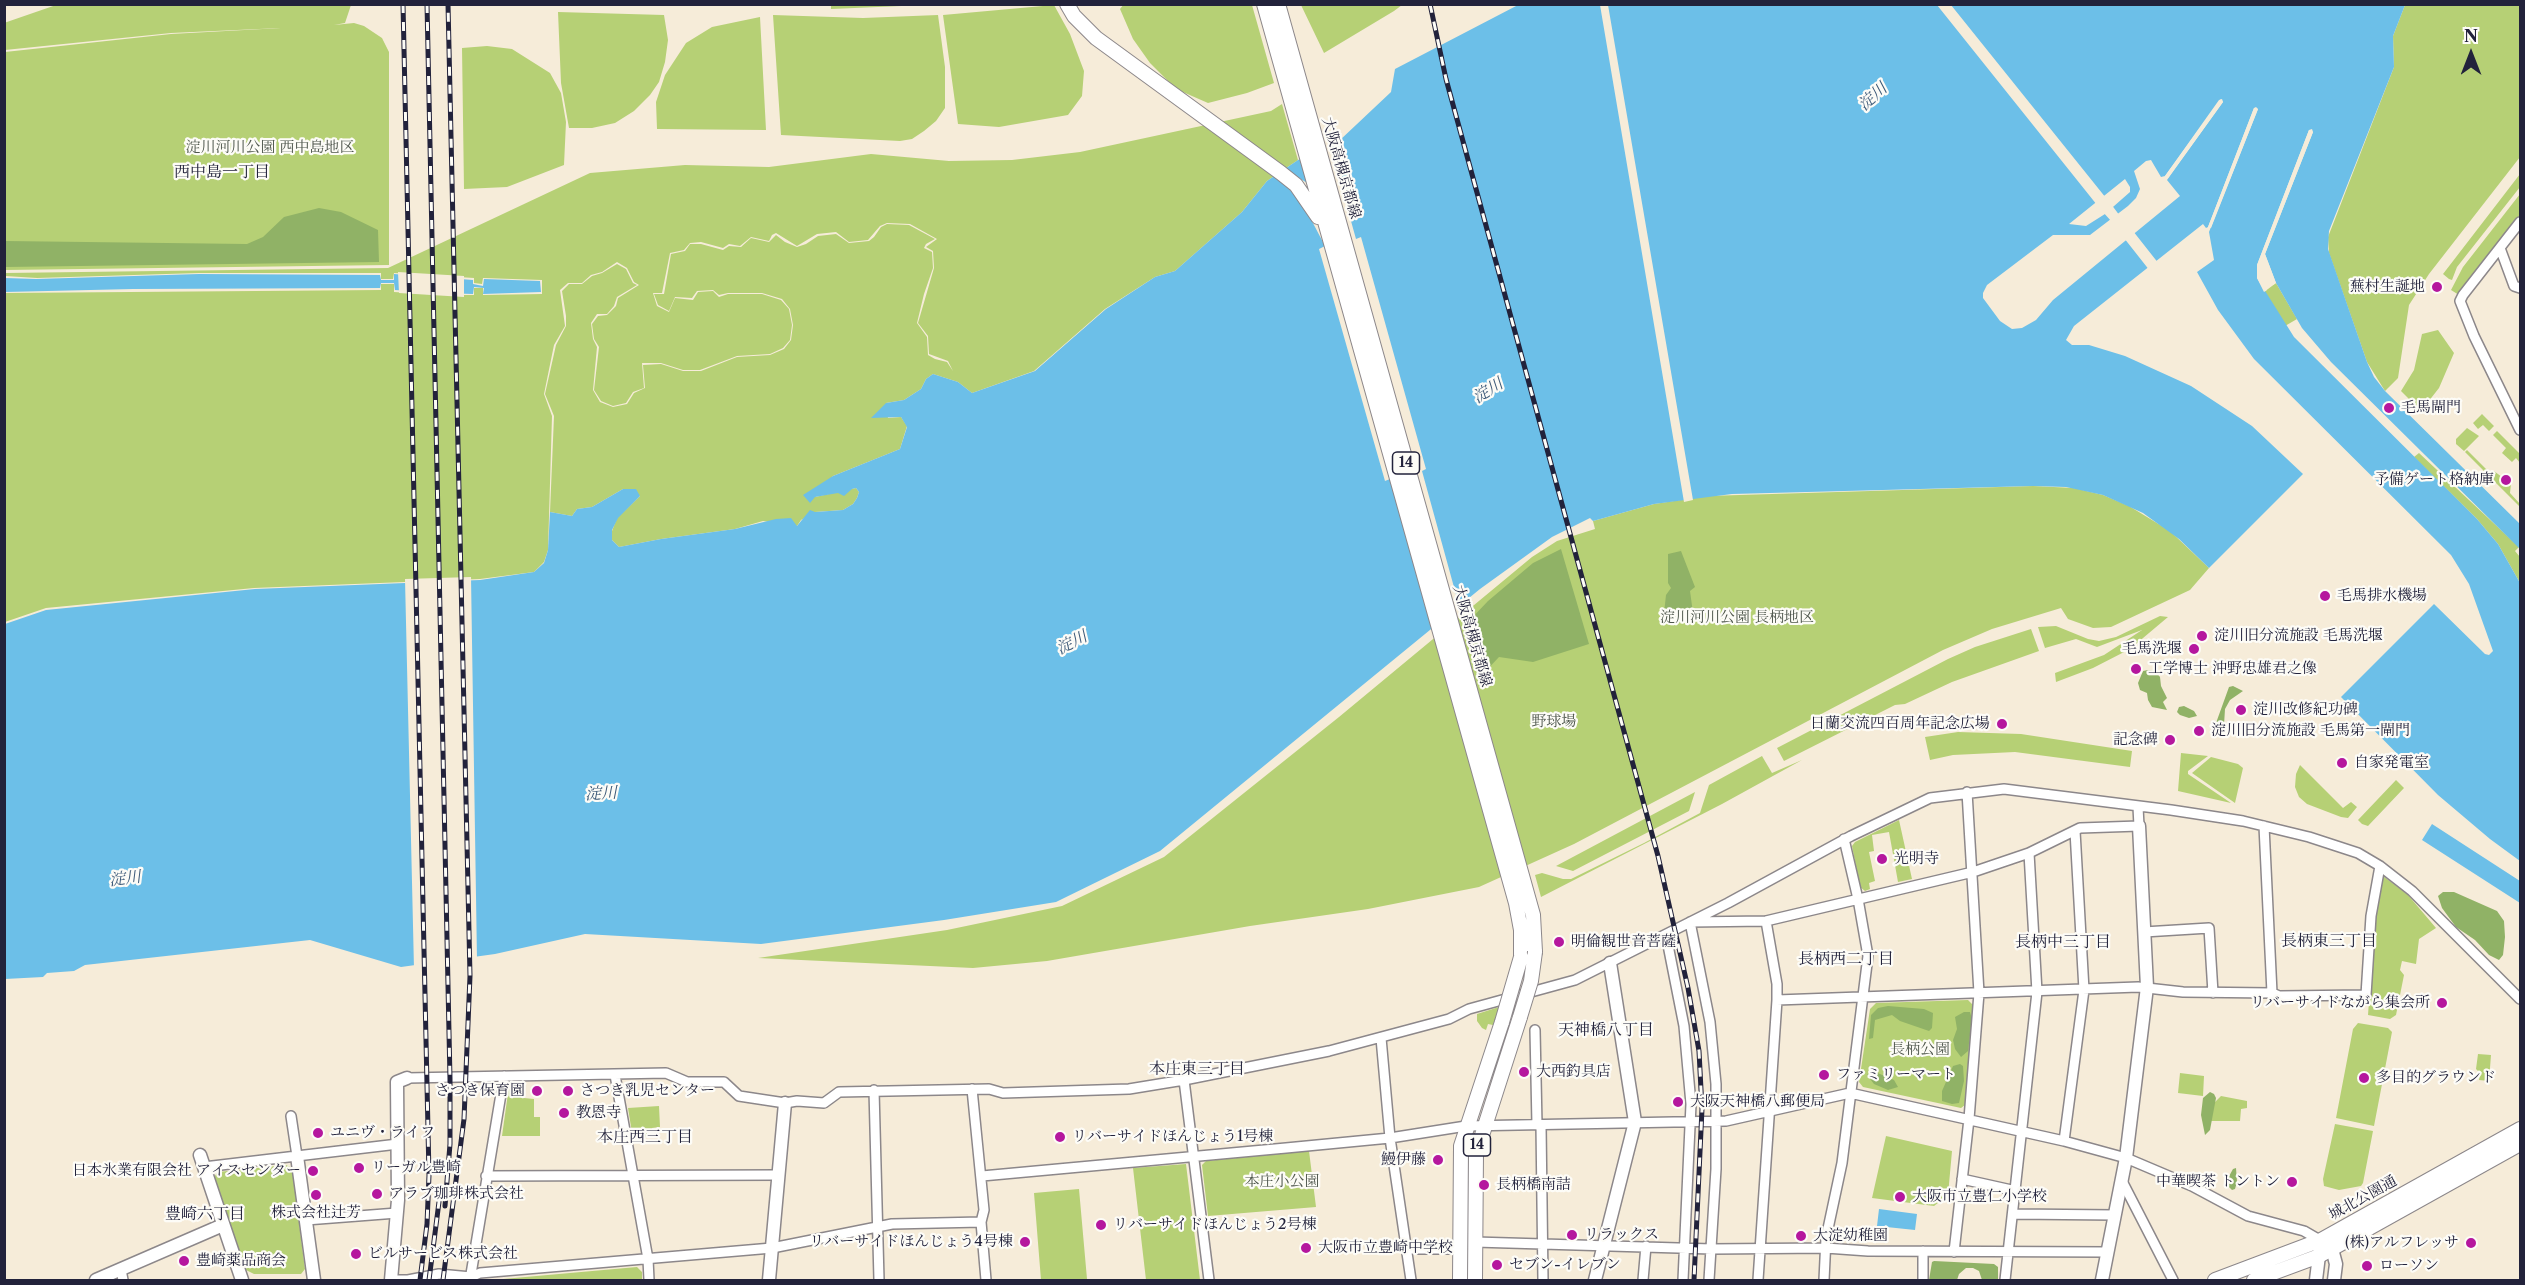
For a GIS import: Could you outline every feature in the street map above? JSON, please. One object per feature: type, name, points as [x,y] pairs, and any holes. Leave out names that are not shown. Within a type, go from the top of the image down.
[{"type":"main road","name":"大阪高槻京都線","points":[[1067,4],[1074,16],[1096,38],[1296,185],[1327,231]]},
{"type":"main road","name":"大阪高槻京都線","points":[[1264,4],[1516,903],[1520,927],[1521,957],[1502,1022],[1466,1126],[1461,1152],[1460,1281]]},
{"type":"main road","name":"大阪高槻京都線","points":[[1278,4],[1534,921],[1531,981],[1483,1125],[1475,1161],[1475,1281]]},
{"type":"main road","name":"城北公園通","points":[[2215,1281],[2321,1240],[2520,1129]]},
{"type":"main road","name":"城北公園通","points":[[2254,1281],[2319,1256],[2520,1144]]},
{"type":"street","points":[[2520,222],[2460,301],[2474,336],[2520,430]]},
{"type":"street","points":[[2500,248],[2514,286],[2520,288]]},
{"type":"street","points":[[981,1222],[892,1224],[772,1248],[480,1273],[471,1279],[439,1274],[408,1280],[389,1280],[397,1214],[402,1080],[666,1073],[687,1082],[724,1082],[739,1096],[785,1103],[797,1101],[824,1103],[839,1092],[989,1089],[1002,1093],[1129,1089],[1184,1080],[1329,1051],[1381,1038],[1449,1019],[1469,1009],[1575,980],[1666,935],[1844,839],[1930,798],[2004,789],[2171,810],[2264,826],[2347,849],[2380,866],[2412,891],[2520,999]]},
{"type":"street","points":[[1954,1252],[1969,1119],[1979,993],[1967,792]]},
{"type":"street","points":[[2102,1281],[2126,1158],[2147,987],[2138,807]]},
{"type":"street","points":[[1690,922],[1766,921],[1972,872],[2029,853],[2080,828],[2139,826]]},
{"type":"street","points":[[2264,826],[2272,993]]},
{"type":"street","points":[[2064,1141],[2084,990],[2075,831]]},
{"type":"street","points":[[1824,1281],[1826,1248],[1842,1163],[1868,956],[1844,839]]},
{"type":"street","points":[[2005,1281],[2037,992],[2029,853]]},
{"type":"street","points":[[1777,1000],[2147,987],[2213,993],[2272,993],[2279,996],[2366,995],[2371,916],[2380,866]]},
{"type":"street","points":[[1758,1281],[1777,1000],[1766,921]]},
{"type":"street","points":[[1690,922],[1710,1022],[1714,1122],[1712,1249],[1709,1281]]},
{"type":"street","points":[[2144,932],[2209,928],[2213,993]]},
{"type":"street","points":[[1666,935],[1684,1026],[1694,1121],[1683,1281]]},
{"type":"street","points":[[1595,1281],[1635,1122],[1610,963]]},
{"type":"street","points":[[1535,1030],[1542,1281]]},
{"type":"street","points":[[1381,1038],[1390,1138],[1411,1281]]},
{"type":"street","points":[[615,1075],[648,1259],[649,1281]]},
{"type":"street","points":[[471,1279],[504,1076]]},
{"type":"street","points":[[1184,1080],[1209,1281]]},
{"type":"street","points":[[972,1089],[982,1176],[984,1210],[981,1222],[986,1281]]},
{"type":"street","points":[[874,1090],[879,1281]]},
{"type":"street","points":[[982,1176],[1390,1138],[1466,1126],[1714,1122],[1850,1094],[2064,1141],[2126,1158],[2192,1186],[2248,1216],[2304,1232],[2321,1240],[2332,1249],[2336,1264],[2334,1281]]},
{"type":"street","points":[[769,1281],[785,1103]]},
{"type":"street","points":[[291,1116],[314,1281]]},
{"type":"street","points":[[242,1281],[202,1161],[297,1156],[398,1144]]},
{"type":"street","points":[[486,1176],[778,1174]]},
{"type":"street","points":[[1962,1179],[2016,1191]]},
{"type":"street","points":[[2122,1181],[2173,1281]]},
{"type":"street","points":[[306,1220],[397,1214]]},
{"type":"street","points":[[2014,1214],[2115,1215]]},
{"type":"street","points":[[96,1281],[122,1275],[223,1224]]},
{"type":"street","points":[[2315,1281],[2321,1240]]},
{"type":"street","points":[[1475,1242],[1712,1249],[1826,1248],[1868,1251],[2108,1252]]},
{"type":"street","points":[[1643,1281],[1646,1246]]},
{"type":"street","points":[[1407,1249],[1460,1249]]},
{"type":"street","points":[[1923,1251],[1923,1281]]},
{"type":"street","points":[[2295,1265],[2308,1266],[2312,1269],[2315,1281]]},
{"type":"green space","name":"淀川河川公園 西中島地区","points":[[59,4],[351,5],[345,23],[334,25],[354,23],[364,26],[382,38],[389,52],[389,265],[5,270],[5,52],[171,34],[281,28],[171,33],[5,50],[4,23]]},
{"type":"green space","points":[[831,4],[925,4],[925,5],[831,9]]},
{"type":"green space","points":[[1124,4],[1252,5],[1274,83],[1208,103],[1176,89],[1150,63],[1133,39],[1120,9]]},
{"type":"green space","points":[[1054,5],[1070,34],[1084,71],[1082,96],[1068,115],[999,127],[958,124],[943,15]]},
{"type":"green space","points":[[1301,5],[1402,5],[1324,53]]},
{"type":"green space","points":[[2405,5],[2520,5],[2520,157],[2429,274],[2409,305],[2398,378],[2385,391],[2367,362],[2329,253],[2328,237],[2394,67],[2393,36]]},
{"type":"green space","points":[[558,12],[664,15],[668,40],[659,82],[634,111],[615,123],[592,128],[569,128],[561,83]]},
{"type":"green space","points":[[773,15],[863,18],[938,15],[945,67],[945,108],[936,121],[924,131],[912,139],[900,141],[781,135]]},
{"type":"green space","points":[[760,17],[766,130],[657,129],[656,102],[665,75],[686,43],[712,27]]},
{"type":"green space","points":[[487,46],[512,49],[550,73],[561,93],[566,122],[564,165],[507,187],[464,189],[462,48]]},
{"type":"green space","points":[[1282,104],[1298,160],[1267,181],[1242,212],[1175,271],[1155,277],[1105,309],[1034,371],[972,393],[958,382],[933,374],[926,379],[921,389],[904,400],[886,403],[888,418],[901,417],[907,426],[900,449],[833,476],[815,497],[856,488],[859,492],[857,498],[853,504],[843,510],[815,512],[801,520],[797,526],[763,521],[735,529],[619,547],[612,540],[612,531],[617,518],[640,496],[623,489],[592,507],[577,509],[572,516],[550,512],[554,416],[545,394],[556,345],[566,326],[562,291],[569,284],[582,284],[592,276],[602,273],[617,264],[626,269],[633,283],[637,285],[617,297],[614,306],[607,314],[597,314],[591,323],[593,339],[597,347],[593,390],[600,402],[613,407],[627,404],[634,393],[645,388],[643,365],[661,364],[683,371],[701,371],[737,357],[770,355],[784,349],[791,340],[793,325],[790,309],[782,299],[762,293],[728,293],[719,295],[713,290],[697,291],[692,298],[675,297],[669,311],[658,305],[654,294],[664,294],[671,254],[685,251],[690,244],[701,244],[723,250],[729,246],[741,247],[751,238],[769,242],[776,235],[797,247],[818,236],[836,234],[849,243],[869,241],[881,227],[887,224],[909,225],[935,239],[926,244],[924,248],[932,252],[933,268],[917,323],[927,337],[928,355],[947,362],[953,371],[948,361],[929,354],[928,336],[918,323],[934,268],[933,251],[926,247],[937,239],[910,224],[887,223],[880,226],[868,240],[849,242],[836,232],[817,234],[797,246],[776,233],[769,241],[751,237],[740,246],[729,244],[723,248],[701,242],[690,243],[684,250],[670,253],[662,293],[653,293],[657,306],[669,312],[675,298],[693,300],[698,292],[713,291],[719,297],[728,294],[762,294],[781,300],[789,309],[792,325],[790,340],[783,348],[770,354],[737,356],[700,370],[683,370],[661,363],[642,363],[644,388],[633,392],[626,403],[613,406],[601,401],[594,390],[599,347],[594,339],[592,324],[598,316],[607,315],[616,306],[618,298],[639,285],[634,282],[627,268],[617,262],[602,272],[591,275],[582,283],[568,283],[560,290],[565,326],[554,345],[544,394],[552,416],[548,550],[544,562],[534,572],[480,579],[254,588],[46,608],[5,622],[5,293],[381,290],[381,284],[394,284],[394,292],[474,295],[474,288],[483,288],[483,295],[542,294],[542,280],[483,278],[482,284],[474,283],[474,278],[394,273],[393,279],[381,279],[381,273],[199,273],[37,278],[5,276],[5,273],[388,268],[590,173],[685,165],[769,167],[871,154],[949,161],[1012,160],[1080,152],[1271,111]]},
{"type":"green space","points":[[2520,174],[2520,187],[2457,267],[2452,280],[2449,279],[2443,274]]},
{"type":"green space","points":[[2520,194],[2520,216],[2459,295],[2451,290],[2463,267]]},
{"type":"green space","points":[[319,208],[341,212],[378,230],[379,262],[5,267],[5,241],[247,244],[263,237],[284,217]]},
{"type":"green space","points":[[2276,283],[2297,319],[2285,326],[2264,292]]},
{"type":"green space","points":[[2438,330],[2454,353],[2439,388],[2421,411],[2401,391],[2414,370],[2422,334]]},
{"type":"green space","points":[[2482,414],[2494,426],[2489,431],[2483,425],[2478,429],[2473,423]]},
{"type":"green space","points":[[2467,428],[2479,436],[2464,451],[2456,444],[2456,439]]},
{"type":"green space","points":[[2497,431],[2520,454],[2520,463],[2516,458],[2512,462],[2502,453],[2506,448],[2493,435]]},
{"type":"green space","points":[[2467,450],[2491,474],[2494,471],[2511,484],[2510,493],[2520,507],[2465,452]]},
{"type":"green space","points":[[2419,453],[2519,547],[2515,551],[2520,557],[2520,583],[2498,544],[2477,519],[2414,457]]},
{"type":"green space","points":[[2033,486],[2074,488],[2103,495],[2129,506],[2170,531],[2209,568],[2190,590],[2111,627],[2093,628],[2068,619],[2061,608],[1992,629],[1943,650],[1574,844],[1479,887],[1368,909],[1250,926],[1047,961],[973,968],[758,958],[947,930],[1062,906],[1164,857],[1339,717],[1532,557],[1557,541],[1595,529],[1593,521],[1654,504],[1707,496]]},
{"type":"green space","points":[[1561,549],[1589,644],[1533,662],[1499,657],[1483,674],[1469,621],[1488,601],[1533,563]]},
{"type":"green space","points":[[1681,551],[1695,587],[1690,591],[1693,613],[1688,621],[1676,623],[1664,613],[1666,595],[1671,588],[1668,583],[1668,554]]},
{"type":"green space","points":[[2160,616],[2168,617],[2130,649],[2093,668],[2056,682],[2055,673],[2104,655],[2142,630],[2097,647],[2076,639],[2045,648],[2038,627],[2056,626],[2099,641],[2116,637]]},
{"type":"green space","points":[[2031,629],[2039,651],[1952,682],[1905,704],[1895,705],[1784,761],[1777,748],[1948,659],[1975,647]]},
{"type":"green space","points":[[2143,671],[2155,671],[2160,677],[2161,686],[2167,698],[2163,702],[2167,710],[2152,707],[2147,693],[2140,690],[2138,683]]},
{"type":"green space","points":[[2233,686],[2243,691],[2230,700],[2225,709],[2224,725],[2216,723],[2229,687]]},
{"type":"green space","points":[[2184,706],[2194,711],[2197,716],[2189,718],[2180,715],[2177,712],[2179,707]]},
{"type":"green space","points":[[1958,732],[2021,734],[2132,751],[2130,767],[2015,752],[1953,755],[1930,760],[1925,737]]},
{"type":"green space","points":[[2181,753],[2208,756],[2188,771],[2188,774],[2231,803],[2178,791]]},
{"type":"green space","points":[[1762,756],[1772,773],[1802,760],[1722,804],[1541,897],[1535,875],[1542,873],[1571,879],[1644,843],[1700,813],[1709,785]]},
{"type":"green space","points":[[2211,757],[2238,764],[2243,768],[2235,803],[2192,773]]},
{"type":"green space","points":[[2300,765],[2343,808],[2351,802],[2357,807],[2348,818],[2307,804],[2299,797],[2295,787],[2296,774]]},
{"type":"green space","points":[[2396,780],[2404,788],[2368,826],[2362,824],[2358,820]]},
{"type":"green space","points":[[1695,792],[1689,811],[1573,871],[1556,866]]},
{"type":"green space","points":[[1899,820],[1912,879],[1898,882],[1889,832],[1872,835],[1874,851],[1869,852],[1875,881],[1869,883],[1870,889],[1865,891],[1860,887],[1852,846],[1855,842]]},
{"type":"green space","points":[[2383,876],[2408,895],[2436,928],[2419,939],[2416,964],[2402,961],[2400,970],[2404,975],[2396,1015],[2390,1019],[2368,1015],[2375,918]]},
{"type":"green space","points":[[2443,892],[2454,892],[2497,911],[2504,921],[2505,937],[2503,955],[2499,960],[2489,955],[2475,940],[2456,927],[2442,908],[2438,896]]},
{"type":"green space","name":"長柄公園","points":[[1968,1000],[1973,1005],[1965,1105],[1961,1108],[1863,1087],[1859,1082],[1870,1009],[1876,1003]]},
{"type":"green space","points":[[1888,1006],[1924,1009],[1933,1013],[1932,1028],[1929,1031],[1900,1021],[1892,1015],[1875,1020],[1873,1038],[1869,1039],[1871,1015],[1878,1008]]},
{"type":"green space","points":[[1499,1007],[1493,1025],[1488,1024],[1486,1030],[1482,1028],[1477,1021],[1477,1014]]},
{"type":"green space","points":[[1964,1012],[1970,1012],[1972,1019],[1968,1051],[1961,1057],[1955,1049],[1953,1040],[1957,1029],[1955,1017]]},
{"type":"green space","name":"多目的グラウンド","points":[[2358,1023],[2388,1028],[2392,1032],[2374,1126],[2336,1118],[2353,1029]]},
{"type":"green space","points":[[2478,1054],[2491,1055],[2489,1081],[2479,1080],[2480,1073],[2476,1069]]},
{"type":"green space","points":[[1960,1064],[1963,1066],[1964,1081],[1959,1103],[1952,1104],[1942,1101],[1942,1091],[1953,1066]]},
{"type":"green space","points":[[1873,1071],[1894,1080],[1898,1087],[1888,1090],[1874,1084],[1867,1075]]},
{"type":"green space","points":[[2180,1073],[2204,1076],[2203,1096],[2178,1093]]},
{"type":"green space","points":[[524,1085],[524,1098],[534,1099],[534,1117],[540,1117],[540,1136],[502,1136],[509,1086]]},
{"type":"green space","points":[[2210,1092],[2216,1098],[2210,1130],[2205,1135],[2201,1115],[2203,1098]]},
{"type":"green space","points":[[2221,1096],[2247,1101],[2247,1108],[2241,1109],[2240,1121],[2210,1121],[2212,1105]]},
{"type":"green space","points":[[659,1106],[660,1127],[652,1128],[653,1135],[633,1139],[628,1108]]},
{"type":"green space","points":[[2335,1124],[2373,1131],[2361,1186],[2339,1190],[2324,1186],[2323,1179]]},
{"type":"green space","points":[[1886,1136],[1952,1151],[1948,1195],[1934,1206],[1872,1198]]},
{"type":"green space","name":"本庄小公園","points":[[1309,1151],[1316,1207],[1208,1216],[1202,1165],[1206,1161]]},
{"type":"green space","points":[[1186,1164],[1200,1280],[1146,1280],[1133,1168]]},
{"type":"green space","points":[[286,1165],[292,1168],[305,1269],[301,1274],[254,1274],[246,1270],[214,1177],[218,1172]]},
{"type":"green space","points":[[2236,1168],[2237,1182],[2235,1189],[2232,1190],[2228,1186],[2228,1178]]},
{"type":"green space","points":[[1079,1189],[1087,1279],[1041,1280],[1034,1193]]},
{"type":"green space","points":[[1934,1261],[1994,1264],[1998,1267],[1998,1280],[1982,1280],[1979,1271],[1966,1268],[1959,1274],[1957,1280],[1929,1280]]},
{"type":"green space","points":[[637,1267],[642,1272],[642,1280],[492,1280]]},
{"type":"water","name":"淀川","points":[[1518,5],[2405,5],[2393,36],[2394,67],[2329,231],[2328,249],[2374,377],[2385,391],[2520,524],[2520,549],[2331,362],[2302,328],[2276,283],[2265,254],[2313,132],[2309,130],[2257,265],[2257,278],[2294,337],[2477,519],[2498,544],[2520,583],[2520,861],[2438,795],[2341,697],[2434,604],[2485,654],[2489,655],[2493,651],[2469,584],[2451,555],[2254,359],[2218,310],[2197,272],[2214,260],[2209,232],[2258,109],[2254,108],[2208,227],[2206,228],[2203,224],[2074,326],[2066,340],[2072,345],[2089,345],[2125,356],[2191,386],[2252,426],[2303,474],[2209,568],[2179,539],[2143,513],[2103,495],[2066,487],[1732,494],[1654,504],[1593,521],[1590,518],[1552,537],[1480,589],[1160,851],[1056,902],[944,920],[761,944],[585,934],[495,954],[401,967],[310,940],[85,965],[74,971],[47,973],[43,977],[5,979],[5,624],[46,610],[255,589],[480,580],[534,572],[544,563],[548,550],[550,512],[572,516],[577,509],[592,507],[623,489],[636,489],[640,496],[618,518],[612,530],[612,540],[619,547],[735,529],[776,519],[791,518],[797,526],[810,510],[815,512],[843,510],[853,504],[857,498],[859,492],[856,488],[844,496],[838,493],[815,497],[810,503],[803,495],[833,476],[900,449],[907,427],[901,417],[871,418],[886,403],[904,400],[921,389],[926,379],[933,374],[958,382],[972,393],[1035,371],[1106,309],[1155,277],[1175,271],[1242,212],[1267,181],[1298,160],[1339,141],[1391,92],[1395,69]],"holes":[[[2221,99],[2223,102],[2167,180],[2180,196],[2053,300],[2036,320],[2022,328],[2012,329],[2000,321],[1983,298],[1987,285],[2053,235],[2090,235],[2128,206],[2136,198],[2140,189],[2134,171],[2146,161],[2151,160],[2161,177],[2165,176]],[[2125,179],[2130,192],[2105,214],[2086,226],[2069,224]]]},
{"type":"water","points":[[199,274],[380,275],[381,280],[394,280],[394,274],[473,280],[473,284],[483,286],[484,279],[540,281],[541,292],[483,294],[484,288],[474,287],[473,294],[441,293],[395,290],[394,283],[381,283],[380,288],[5,292],[5,278]]},
{"type":"water","points":[[2432,824],[2520,881],[2520,903],[2422,840]]},
{"type":"water","points":[[1879,1209],[1917,1214],[1915,1230],[1877,1226]]},
{"type":"pier","points":[[1600,5],[1608,5],[1693,500],[1684,502]]},
{"type":"pier","points":[[1937,5],[1951,5],[2106,198],[2097,205]]},
{"type":"pier","points":[[2222,99],[2223,102],[2168,178],[2165,176],[2219,100]]},
{"type":"pier","points":[[2254,108],[2258,109],[2211,228],[2208,227]]},
{"type":"pier","points":[[2312,129],[2313,132],[2265,254],[2276,283],[2273,285],[2262,258],[2260,277],[2267,290],[2264,292],[2257,278],[2257,265],[2309,130]]},
{"type":"pier","points":[[1329,142],[1356,239],[1361,237],[1426,469],[1422,471],[1460,609],[1433,631],[1390,479],[1385,481],[1319,249],[1325,246],[1304,206],[1281,180],[1283,167],[1307,183],[1300,156]]},
{"type":"pier","points":[[2111,204],[2120,216],[2112,222],[2102,211]]},
{"type":"pier","points":[[2133,231],[2159,264],[2150,271],[2124,238]]},
{"type":"pier","points":[[398,272],[464,276],[464,297],[399,293]]},
{"type":"pier","points":[[471,577],[477,960],[414,969],[405,579]]},
{"type":"railway","points":[[403,4],[429,1175],[427,1224],[420,1280]]},
{"type":"railway","points":[[427,4],[450,1079],[450,1144],[445,1206]]},
{"type":"railway","points":[[443,1280],[464,1119],[470,976],[448,4]]},
{"type":"railway","points":[[1430,4],[1446,79],[1658,856],[1688,988],[1699,1051],[1702,1109],[1694,1280]]},
{"type":"railway","points":[[429,1280],[440,1194]]},
{"type":"place","name":"蕪村生誕地","points":[[2437,287]]},
{"type":"place","name":"毛馬閘門","points":[[2389,408]]},
{"type":"place","name":"予備ゲート格納庫","points":[[2506,480]]},
{"type":"place","name":"毛馬排水機場","points":[[2325,596]]},
{"type":"place","name":"淀川旧分流施設 毛馬洗堰","points":[[2202,636]]},
{"type":"place","name":"毛馬洗堰","points":[[2194,649]]},
{"type":"place","name":"工学博士 沖野忠雄君之像","points":[[2136,669]]},
{"type":"place","name":"淀川改修紀功碑","points":[[2241,710]]},
{"type":"place","name":"日蘭交流四百周年記念広場","points":[[2002,724]]},
{"type":"place","name":"淀川旧分流施設 毛馬第一閘門","points":[[2199,731]]},
{"type":"place","name":"記念碑","points":[[2170,740]]},
{"type":"place","name":"自家発電室","points":[[2342,763]]},
{"type":"place","name":"光明寺","points":[[1882,859]]},
{"type":"place","name":"明倫観世音菩薩","points":[[1559,942]]},
{"type":"place","name":"リバーサイドながら集会所","points":[[2442,1003]]},
{"type":"place","name":"大西釣具店","points":[[1524,1072]]},
{"type":"place","name":"ファミリーマート","points":[[1824,1075]]},
{"type":"place","name":"多目的グラウンド","points":[[2364,1078]]},
{"type":"place","name":"さつき保育園","points":[[537,1091]]},
{"type":"place","name":"さつき乳児センター","points":[[568,1091]]},
{"type":"place","name":"大阪天神橋八郵便局","points":[[1678,1102]]},
{"type":"place","name":"教恩寺","points":[[564,1113]]},
{"type":"place","name":"ユニヴ・ライフ","points":[[318,1133]]},
{"type":"place","name":"リバーサイドほんじょう1号棟","points":[[1060,1137]]},
{"type":"place","name":"鰻伊藤","points":[[1438,1160]]},
{"type":"place","name":"リーガル豊崎","points":[[359,1168]]},
{"type":"place","name":"日本氷業有限会社 アイスセンター","points":[[313,1171]]},
{"type":"place","name":"中華喫茶 トントン","points":[[2292,1182]]},
{"type":"place","name":"長柄橋南詰","points":[[1484,1185]]},
{"type":"place","name":"アラブ珈琲株式会社","points":[[377,1194]]},
{"type":"place","name":"株式会社辻芳","points":[[316,1195]]},
{"type":"place","name":"大阪市立豊仁小学校","points":[[1900,1197]]},
{"type":"place","name":"リバーサイドほんじょう2号棟","points":[[1101,1225]]},
{"type":"place","name":"リラックス","points":[[1572,1235]]},
{"type":"place","name":"大淀幼稚園","points":[[1801,1236]]},
{"type":"place","name":"リバーサイドほんじょう4号棟","points":[[1025,1242]]},
{"type":"place","name":"(株)アルフレッサ","points":[[2471,1243]]},
{"type":"place","name":"大阪市立豊崎中学校","points":[[1306,1248]]},
{"type":"place","name":"ビルサービス株式会社","points":[[356,1254]]},
{"type":"place","name":"豊崎薬品商会","points":[[184,1261]]},
{"type":"place","name":"セブン-イレブン","points":[[1497,1265]]},
{"type":"place","name":"ローソン","points":[[2367,1266]]},
{"type":"district","name":"西中島一丁目","points":[[222,172]]},
{"type":"district","name":"長柄東三丁目","points":[[2329,941]]},
{"type":"district","name":"長柄中三丁目","points":[[2063,942]]},
{"type":"district","name":"長柄西二丁目","points":[[1846,959]]},
{"type":"district","name":"天神橋八丁目","points":[[1606,1030]]},
{"type":"district","name":"本庄東三丁目","points":[[1197,1069]]},
{"type":"district","name":"本庄西三丁目","points":[[645,1137]]},
{"type":"district","name":"豊崎六丁目","points":[[205,1214]]},
{"type":"park label","name":"淀川河川公園 長柄地区","points":[[1737,618]]},
{"type":"park label","name":"野球場","points":[[1554,722]]}]
